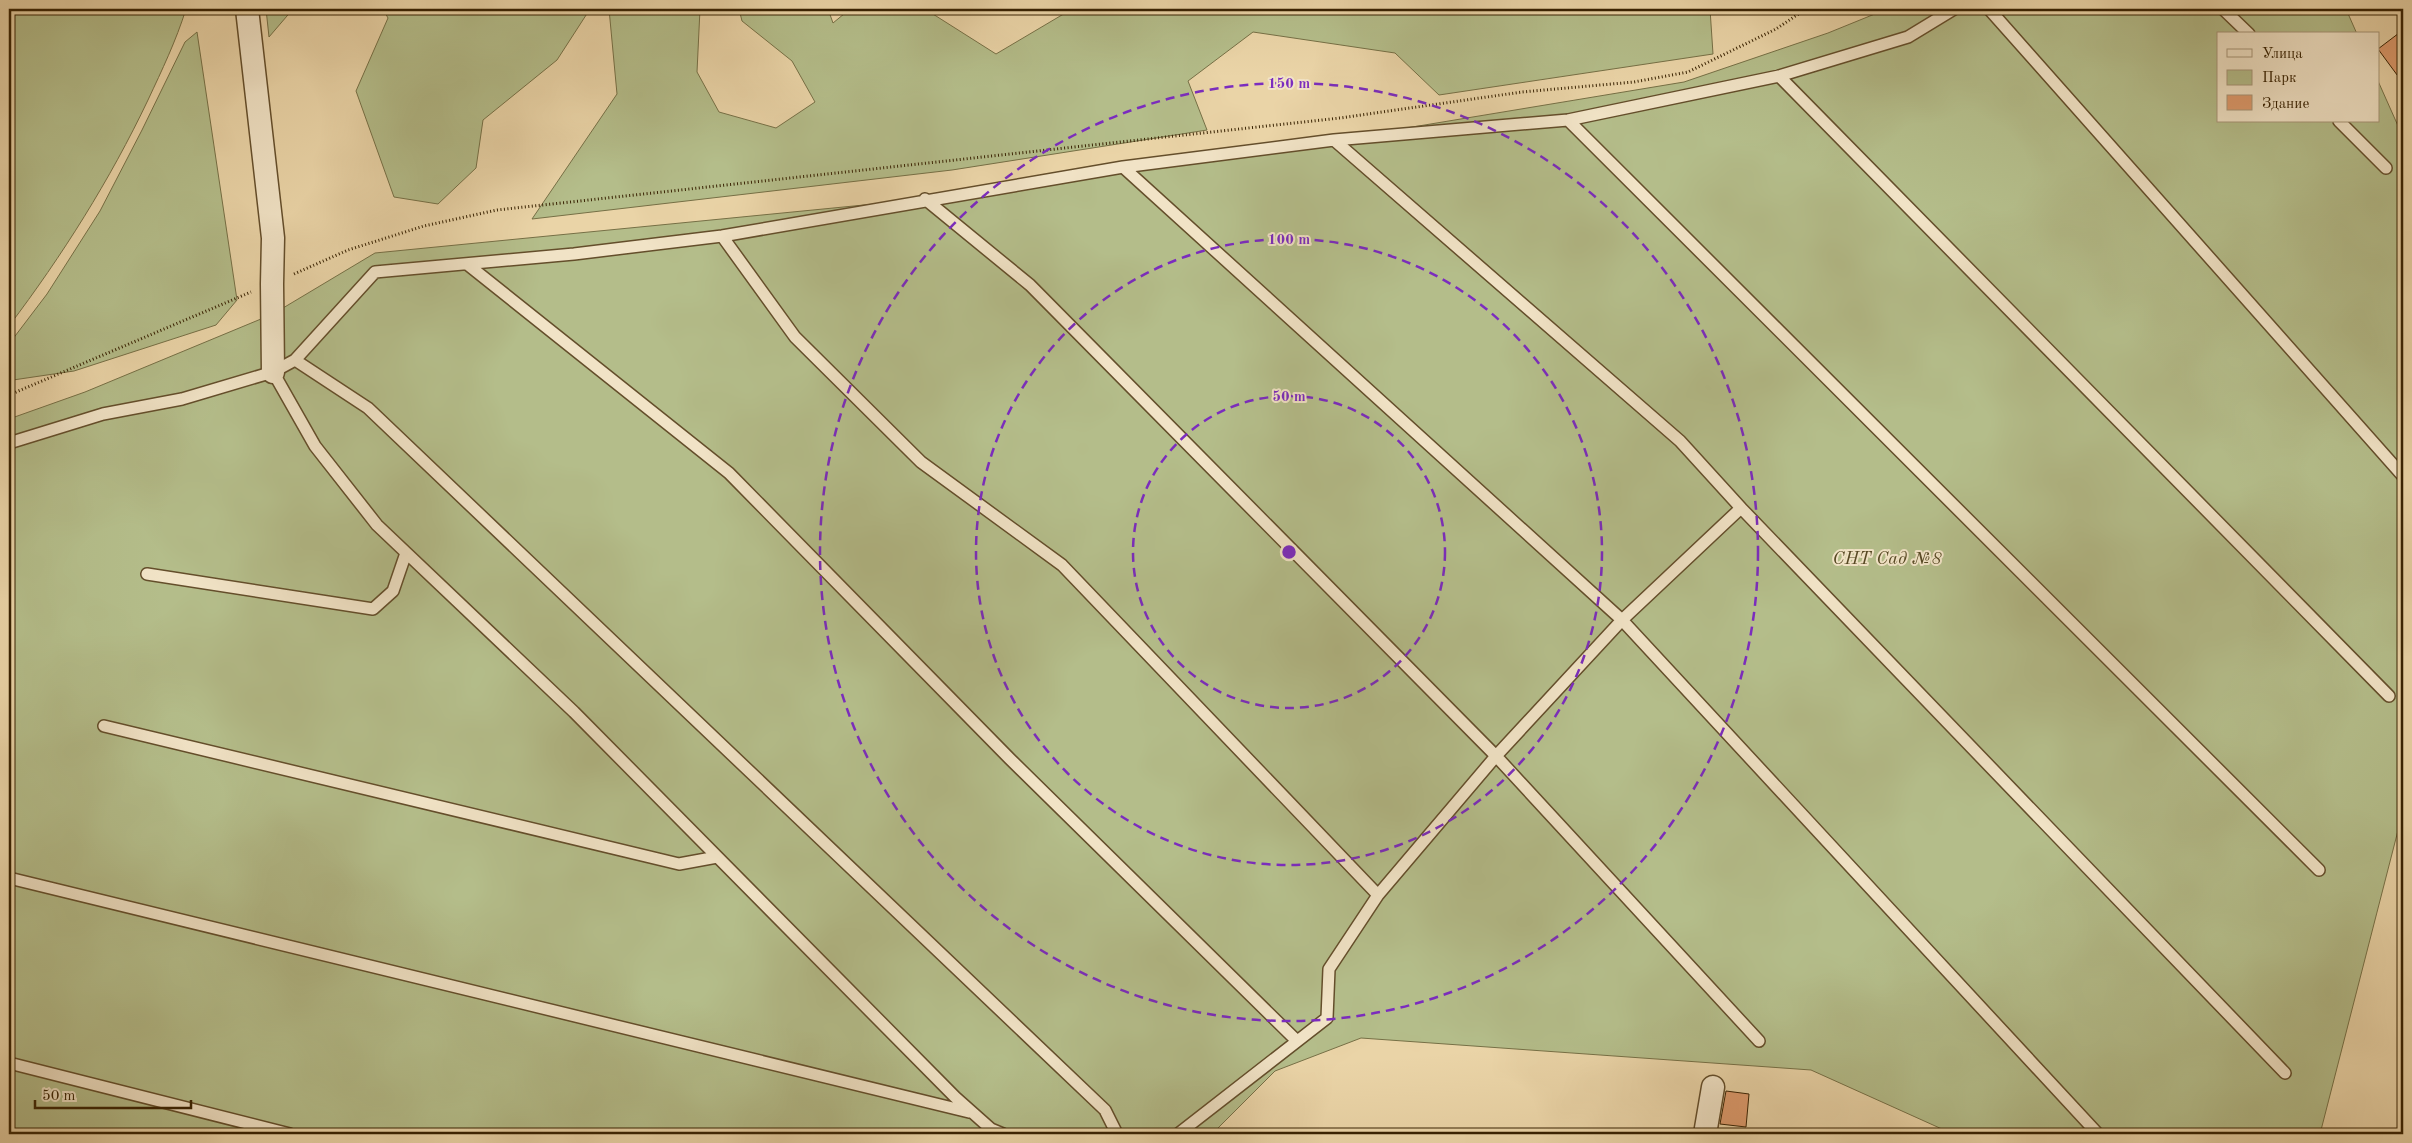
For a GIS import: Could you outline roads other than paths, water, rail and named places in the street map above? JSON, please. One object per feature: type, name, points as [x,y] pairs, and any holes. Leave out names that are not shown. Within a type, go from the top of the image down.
[{"type":"street","points":[[247,9],[273,238],[273,372]]},
{"type":"street","points":[[1705,1134],[1714,1087]]},
{"type":"lane","points":[[9,443],[103,414],[182,399],[273,372],[295,360],[375,272],[467,264],[722,236],[925,199],[1123,167],[1334,140],[1568,120],[1779,76],[1908,37],[1954,9]]},
{"type":"lane","points":[[1989,9],[2403,476]]},
{"type":"lane","points":[[2223,9],[2247,32]]},
{"type":"lane","points":[[1779,76],[2389,696]]},
{"type":"lane","points":[[1568,120],[2319,870]]},
{"type":"lane","points":[[2340,122],[2386,168]]},
{"type":"lane","points":[[1334,140],[1680,441],[1741,508],[2285,1073]]},
{"type":"lane","points":[[1123,167],[1622,620],[2098,1134]]},
{"type":"lane","points":[[925,199],[1030,285],[1496,756],[1759,1041]]},
{"type":"lane","points":[[722,236],[795,337],[921,462],[1062,565],[1378,895]]},
{"type":"lane","points":[[467,264],[729,472],[1010,759],[1297,1042]]},
{"type":"lane","points":[[295,360],[368,408],[1105,1110],[1117,1134]]},
{"type":"lane","points":[[273,372],[315,446],[377,525],[574,712],[972,1113],[991,1130],[1003,1134]]},
{"type":"lane","points":[[1178,1134],[1328,1018],[1329,969],[1378,895],[1496,756],[1622,620],[1741,508]]},
{"type":"lane","points":[[147,574],[373,609],[393,590],[406,553]]},
{"type":"lane","points":[[104,726],[679,864],[717,857]]},
{"type":"lane","points":[[9,878],[972,1113]]},
{"type":"lane","points":[[9,1062],[290,1134]]},
{"type":"park label","name":"СНТ Сад №8","points":[[1887,559]]}]
